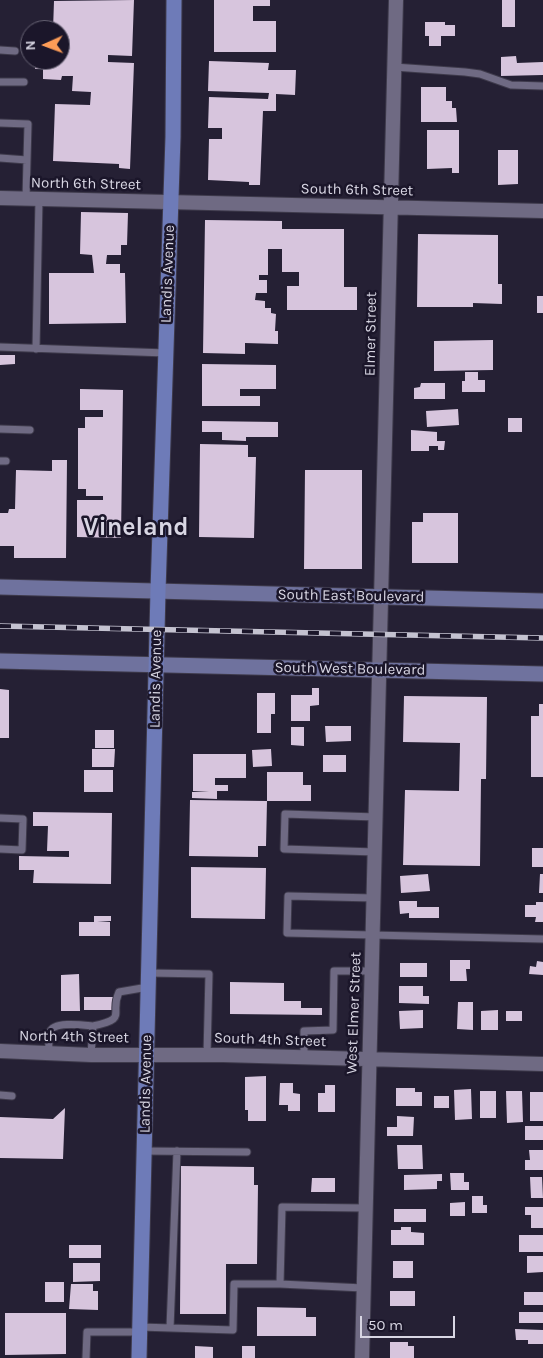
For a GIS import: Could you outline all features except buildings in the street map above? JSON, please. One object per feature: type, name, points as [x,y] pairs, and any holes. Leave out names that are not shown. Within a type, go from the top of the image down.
[{"type":"main road","name":"Landis Avenue","points":[[139,1358],[158,591],[171,203],[174,0]]},
{"type":"main road","name":"South East Boulevard","points":[[0,586],[543,601]]},
{"type":"main road","name":"South West Boulevard","points":[[0,661],[543,674]]},
{"type":"street","name":"Elmer Street","points":[[380,670],[396,0]]},
{"type":"street","name":"North 6th Street","points":[[0,198],[171,203]]},
{"type":"street","name":"South 6th Street","points":[[171,203],[543,211]]},
{"type":"street","name":"West Elmer Street","points":[[362,1358],[380,670]]},
{"type":"street","name":"North 4th Street","points":[[0,1051],[91,1055],[146,1054]]},
{"type":"street","name":"South 4th Street","points":[[146,1054],[207,1054],[543,1064]]},
{"type":"lane","points":[[0,50],[15,50]]},
{"type":"lane","points":[[394,67],[480,74],[511,84],[543,86]]},
{"type":"lane","points":[[0,82],[24,82]]},
{"type":"lane","points":[[0,123],[28,124],[27,160],[33,199],[36,348]]},
{"type":"lane","points":[[0,158],[27,160]]},
{"type":"lane","points":[[0,347],[166,353]]},
{"type":"lane","points":[[0,428],[30,430]]},
{"type":"lane","points":[[375,852],[284,849],[285,814],[376,817]]},
{"type":"lane","points":[[0,818],[23,819],[22,850],[0,850]]},
{"type":"lane","points":[[374,898],[288,896],[287,933],[543,939]]},
{"type":"lane","points":[[304,1057],[304,1031],[333,1030],[334,971],[371,971]]},
{"type":"lane","points":[[49,1053],[50,1034],[53,1028],[58,1025],[93,1026],[113,1020],[119,992],[148,980],[209,974],[207,1054]]},
{"type":"lane","points":[[91,1055],[93,1026]]},
{"type":"lane","points":[[0,1096],[12,1096]]},
{"type":"lane","points":[[144,1151],[246,1152]]},
{"type":"lane","points":[[170,1328],[177,1151]]},
{"type":"lane","points":[[280,1284],[282,1207],[365,1208]]},
{"type":"lane","points":[[86,1358],[87,1332],[170,1328],[233,1330],[234,1284],[363,1288]]},
{"type":"railway","points":[[0,626],[543,638]]},
{"type":"district","name":"Vineland","points":[[136,528]]}]
